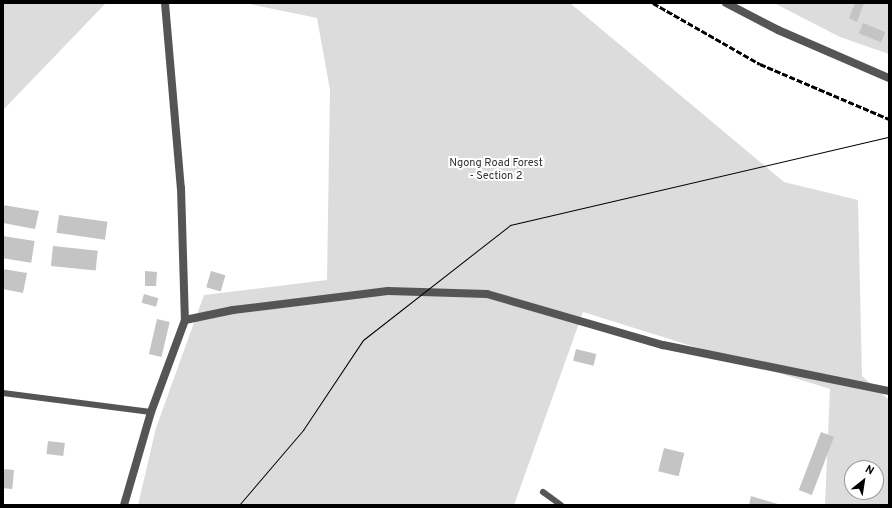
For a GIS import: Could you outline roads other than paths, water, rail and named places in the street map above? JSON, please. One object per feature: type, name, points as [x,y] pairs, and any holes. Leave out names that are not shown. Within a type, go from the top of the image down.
[{"type":"street","points":[[124,505],[151,412],[185,320],[181,188],[165,3]]},
{"type":"street","points":[[726,3],[811,46],[889,78]]},
{"type":"street","points":[[185,320],[388,291],[455,291],[509,299],[663,345],[889,391]]},
{"type":"lane","points":[[3,393],[151,412]]},
{"type":"lane","points":[[543,492],[561,505]]},
{"type":"tram line","points":[[239,505],[303,430],[363,340],[510,225],[889,137]]},
{"type":"railway","points":[[653,3],[760,64],[889,119]]},
{"type":"park label","name":"Ngong Road Forest - Section 2","points":[[496,170]]}]
